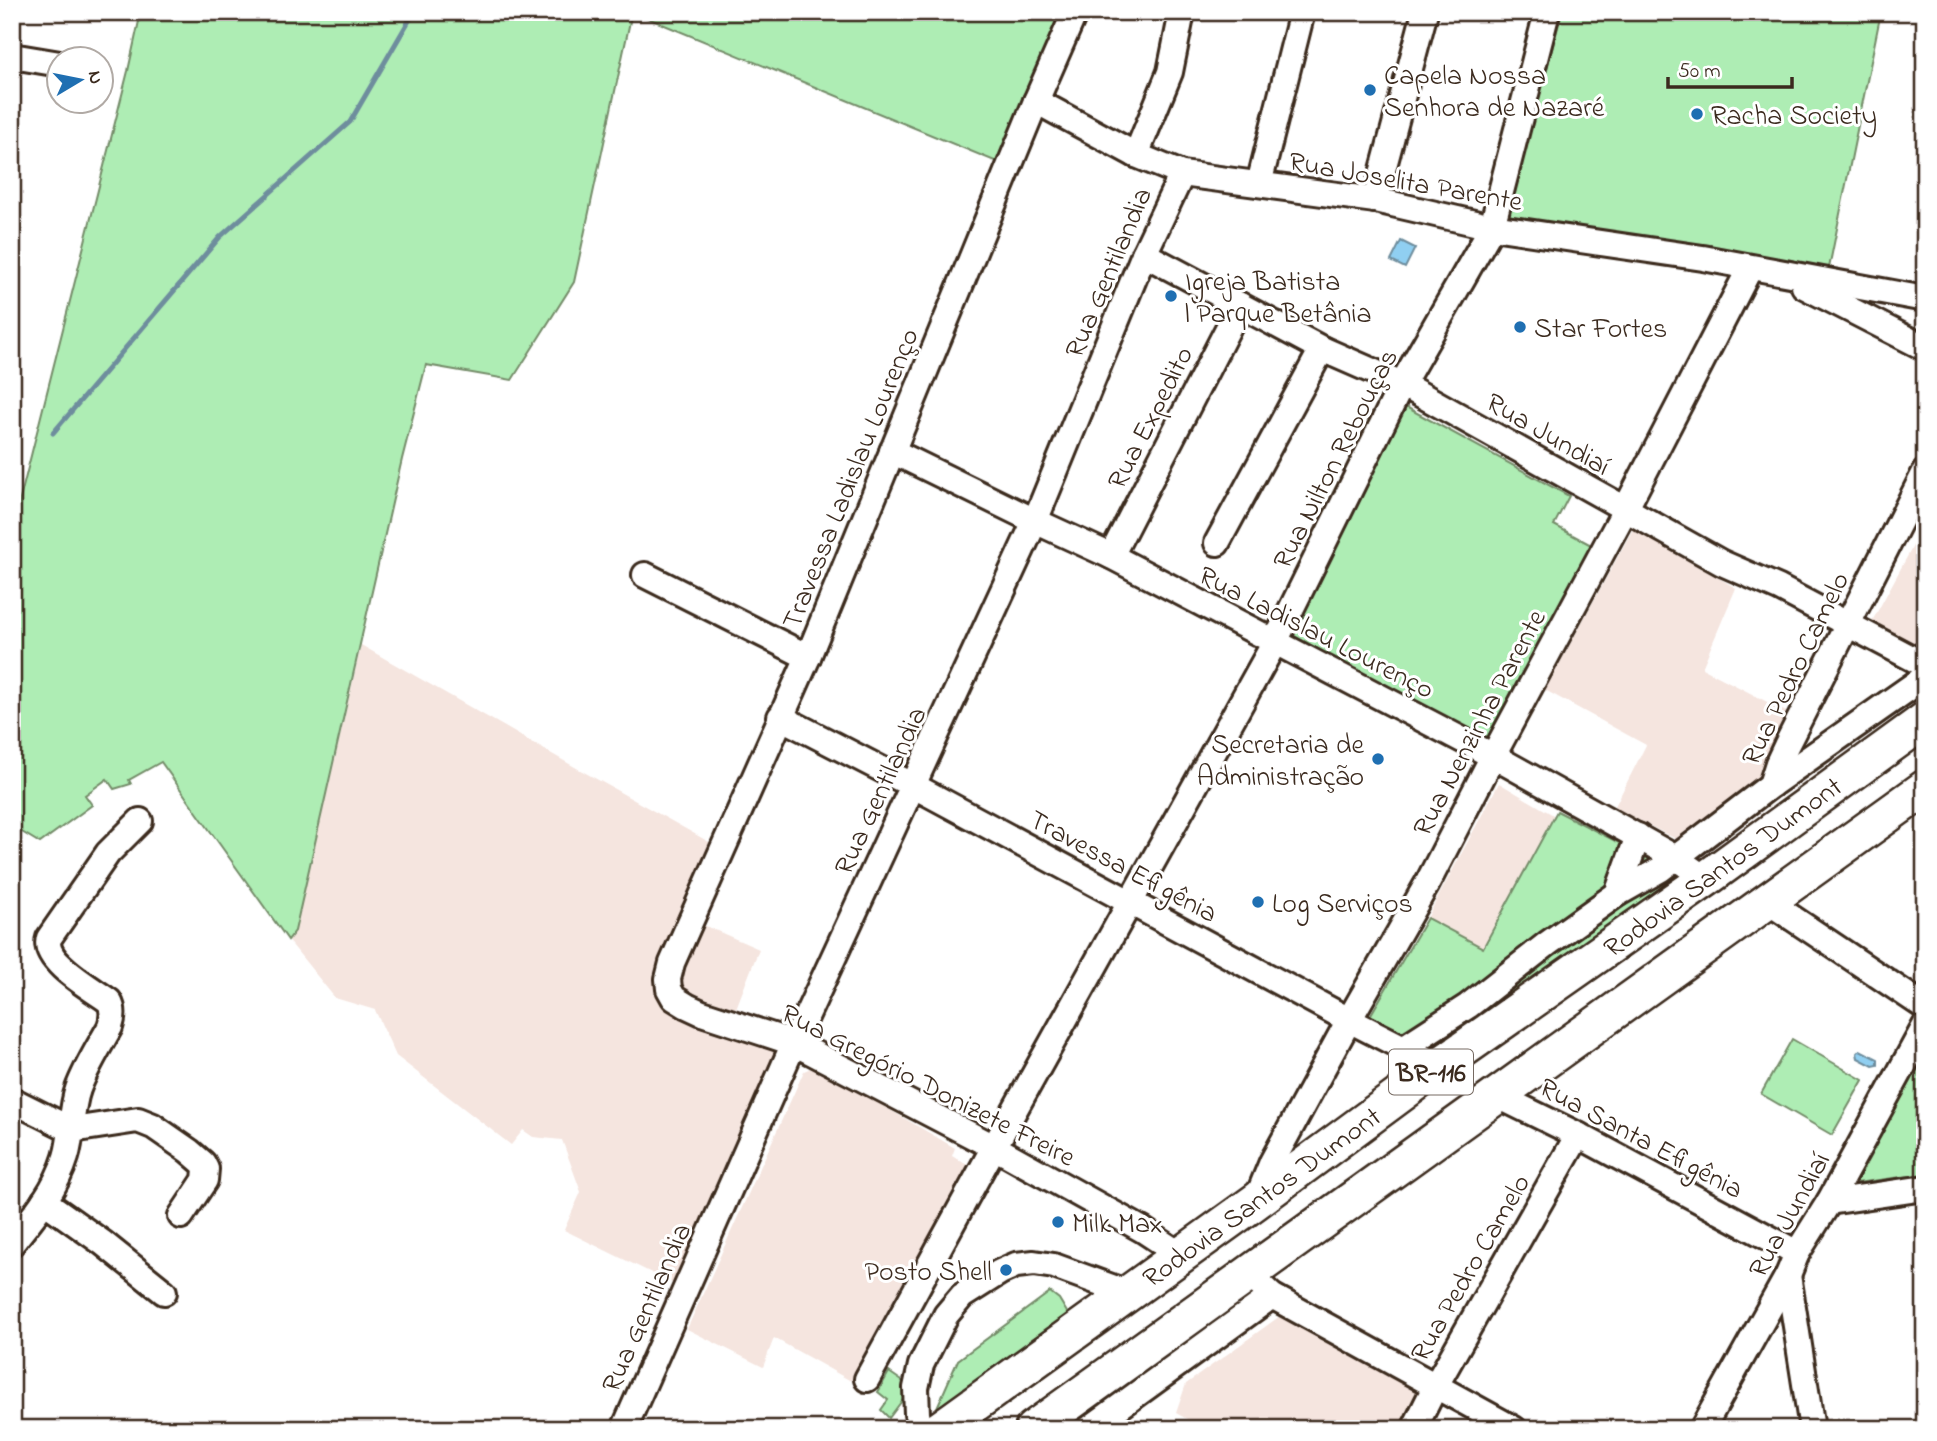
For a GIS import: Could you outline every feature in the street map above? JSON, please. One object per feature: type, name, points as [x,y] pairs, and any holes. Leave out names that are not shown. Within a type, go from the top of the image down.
[{"type":"highway","name":"Rodovia Santos Dumont","points":[[940,1429],[1439,1066],[1706,879],[1925,720]]},
{"type":"highway","name":"Rodovia Santos Dumont","points":[[1033,1429],[1260,1285],[1496,1094],[1925,788]]},
{"type":"street","name":"Travessa Ladislau Lourenço","points":[[672,963],[808,657],[1075,12]]},
{"type":"street","points":[[1136,155],[1170,72],[1182,12]]},
{"type":"street","points":[[1259,184],[1303,12]]},
{"type":"street","points":[[1375,200],[1425,12]]},
{"type":"street","name":"Rua Nilton Rebouças","points":[[867,1379],[1275,642],[1402,384],[1492,227],[1547,12]]},
{"type":"street","points":[[12,56],[46,62]]},
{"type":"street","name":"Rua Joselita Parente","points":[[1036,101],[1136,155],[1182,174],[1375,200],[1492,227],[1703,258],[1925,299]]},
{"type":"street","name":"Rua Gentilandia","points":[[624,1429],[794,1043],[1035,521],[1144,254],[1182,174]]},
{"type":"street","name":"Rua Jundiaí","points":[[1144,254],[1322,349],[1402,384],[1722,563],[1849,623],[1925,665]]},
{"type":"street","name":"Rua Nenzinha Parente","points":[[1255,1202],[1272,1162],[1427,884],[1750,268]]},
{"type":"street","name":"Rua Joselita Parente","points":[[1780,274],[1925,348]]},
{"type":"street","name":"Rua Expedito","points":[[1111,556],[1240,305]]},
{"type":"street","points":[[1217,543],[1322,349]]},
{"type":"street","name":"Rua Ladislau Lourenço","points":[[892,451],[1111,556],[1493,756],[1676,858],[1706,879]]},
{"type":"street","name":"Rua Pedro Camelo","points":[[1403,1048],[1468,1006],[1617,894],[1661,869],[1771,785],[1786,746],[1925,472]]},
{"type":"street","points":[[645,575],[808,657]]},
{"type":"street","points":[[1771,785],[1925,677]]},
{"type":"street","name":"Travessa Efigênia","points":[[780,717],[1439,1066]]},
{"type":"street","points":[[12,1243],[39,1210],[66,1156],[72,1130],[71,1115],[79,1086],[113,1018],[109,1001],[68,973],[49,952],[47,944],[108,853],[140,821]]},
{"type":"street","points":[[1617,894],[1637,836]]},
{"type":"street","points":[[1767,901],[1925,1007]]},
{"type":"street","name":"Rua Gregório Donizete Freire","points":[[672,963],[668,979],[674,998],[702,1013],[794,1043],[994,1147],[1143,1230],[1181,1255]]},
{"type":"street","name":"Rua Jundiaí","points":[[1702,1429],[1925,1026]]},
{"type":"street","name":"Rua Santa Efigênia","points":[[1496,1094],[1578,1135],[1793,1264]]},
{"type":"street","points":[[12,1100],[72,1130],[138,1120],[153,1126],[189,1151],[203,1163],[206,1170],[205,1180],[181,1216]]},
{"type":"street","name":"Rua Pedro Camelo","points":[[1414,1429],[1436,1385],[1578,1135]]},
{"type":"street","points":[[1829,1202],[1925,1188]]},
{"type":"street","points":[[44,1201],[103,1243],[164,1292]]},
{"type":"street","points":[[920,1429],[916,1388],[921,1365],[946,1315],[962,1296],[1000,1272],[1016,1265],[1034,1263],[1054,1266],[1128,1293]]},
{"type":"street","points":[[1793,1264],[1812,1429]]},
{"type":"street","points":[[1089,1429],[1260,1285],[1514,1429]]},
{"type":"shaded area","points":[[1925,524],[1925,653],[1870,625]]},
{"type":"shaded area","points":[[1633,529],[1736,588],[1702,668],[1794,716],[1759,782],[1678,840],[1614,808],[1646,745],[1545,690]]},
{"type":"shaded area","points":[[361,645],[718,847],[687,918],[759,949],[728,1029],[783,1047],[674,1284],[564,1230],[581,1192],[562,1140],[533,1137],[523,1130],[511,1145],[396,1056],[375,1010],[335,998],[288,940],[295,931]]},
{"type":"shaded area","points":[[1499,783],[1555,816],[1483,949],[1427,918]]},
{"type":"shaded area","points":[[815,1066],[955,1148],[952,1156],[969,1166],[851,1381],[774,1338],[763,1367],[687,1329],[804,1071]]},
{"type":"shaded area","points":[[1280,1316],[1421,1390],[1402,1429],[1205,1429],[1176,1413],[1186,1384]]},
{"type":"green space","points":[[141,12],[632,12],[574,282],[512,380],[426,365],[402,459],[295,931],[288,940],[161,762],[129,780],[131,784],[114,789],[107,779],[85,795],[92,805],[40,843],[12,826],[12,531]]},
{"type":"green space","points":[[633,12],[1066,12],[997,162]]},
{"type":"green space","name":"Racha Society","points":[[1562,12],[1881,12],[1829,268],[1507,217]]},
{"type":"green space","points":[[1406,407],[1569,496],[1554,525],[1593,546],[1485,742],[1293,635]]},
{"type":"green space","points":[[1557,811],[1672,870],[1673,879],[1447,1042],[1423,1042],[1390,1034],[1370,1016],[1427,918],[1483,948]]},
{"type":"green space","points":[[1792,1039],[1863,1080],[1832,1135],[1761,1094]]},
{"type":"green space","points":[[1925,1050],[1925,1174],[1856,1183],[1855,1181]]},
{"type":"green space","points":[[1050,1292],[1059,1299],[1068,1314],[935,1412],[958,1360]]},
{"type":"green space","points":[[889,1372],[905,1383],[907,1394],[889,1418],[881,1410],[888,1400],[878,1392]]},
{"type":"water","points":[[1401,241],[1415,248],[1405,268],[1391,261]]},
{"type":"water","points":[[1860,1050],[1878,1059],[1878,1065],[1873,1066],[1858,1058],[1857,1053]]},
{"type":"waterway","points":[[53,433],[220,237],[350,122],[414,12]]},
{"type":"place","name":"Capela Nossa Senhora de Nazaré","points":[[1370,90]]},
{"type":"place","name":"Racha Society","points":[[1697,114]]},
{"type":"place","name":"Igreja Batista | Parque Betânia","points":[[1171,296]]},
{"type":"place","name":"Star Fortes","points":[[1520,327]]},
{"type":"place","name":"Secretaria de Administração","points":[[1378,759]]},
{"type":"place","name":"Log Serviços","points":[[1258,902]]},
{"type":"place","name":"Milk Max","points":[[1058,1222]]},
{"type":"place","name":"Posto Shell","points":[[1006,1270]]}]
